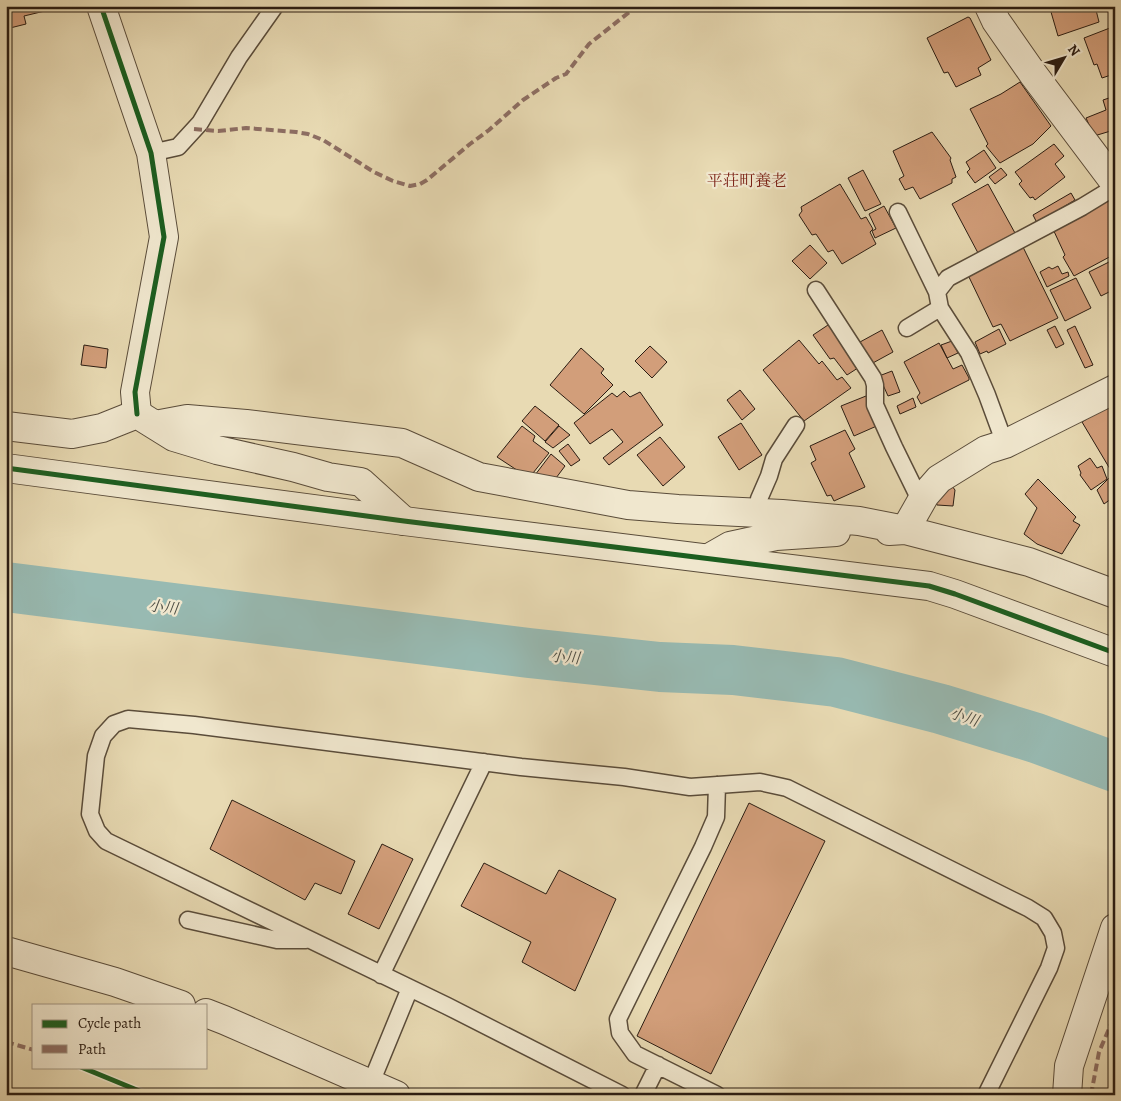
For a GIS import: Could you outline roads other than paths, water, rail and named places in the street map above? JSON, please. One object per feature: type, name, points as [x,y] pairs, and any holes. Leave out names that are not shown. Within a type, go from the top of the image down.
[{"type":"street","points":[[100,6],[151,153],[164,237],[135,392],[146,420],[174,437],[217,450],[328,477],[361,482],[404,521]]},
{"type":"street","points":[[989,6],[996,21],[1115,184]]},
{"type":"street","points":[[905,530],[925,495],[939,478],[986,450],[1005,444],[1115,389]]},
{"type":"street","points":[[6,426],[72,434],[146,420],[187,419],[255,425],[402,443],[479,477],[628,505],[758,512],[859,521],[905,530],[1029,562],[1115,594]]},
{"type":"street","points":[[6,468],[404,521],[929,586],[1115,653]]},
{"type":"street","points":[[709,558],[730,546],[776,536],[905,530]]},
{"type":"street","points":[[1068,1095],[1069,1066],[1115,928]]},
{"type":"street","points":[[6,951],[115,982],[178,1004]]},
{"type":"street","points":[[208,1014],[396,1095]]},
{"type":"lane","points":[[151,153],[178,147],[200,123],[239,57],[275,6]]},
{"type":"lane","points":[[907,328],[939,300],[948,278],[1082,207],[1115,184]]},
{"type":"lane","points":[[898,212],[939,300],[969,353],[1005,444]]},
{"type":"lane","points":[[816,290],[873,378],[875,405],[921,502]]},
{"type":"lane","points":[[758,512],[758,499],[770,476],[774,459],[796,425]]},
{"type":"lane","points":[[622,1095],[410,988],[106,841],[97,831],[90,814],[96,756],[103,736],[114,724],[128,719],[194,725],[484,762],[624,777],[690,787],[760,782],[787,788],[1028,908],[1044,918],[1053,932],[1056,948],[1050,968],[986,1095]]},
{"type":"lane","points":[[381,975],[484,762]]},
{"type":"lane","points":[[716,785],[716,817],[704,847],[618,1019],[620,1033],[635,1054],[717,1095]]},
{"type":"lane","points":[[188,920],[277,940],[310,940]]},
{"type":"lane","points":[[371,1083],[410,988]]},
{"type":"lane","points":[[643,1095],[658,1066]]},
{"type":"waterway","name":"小川","points":[[6,587],[529,653],[660,667],[733,670],[836,682],[941,709],[1036,738],[1115,767]]},
{"type":"district","name":"平荘町養老","points":[[747,180]]}]
